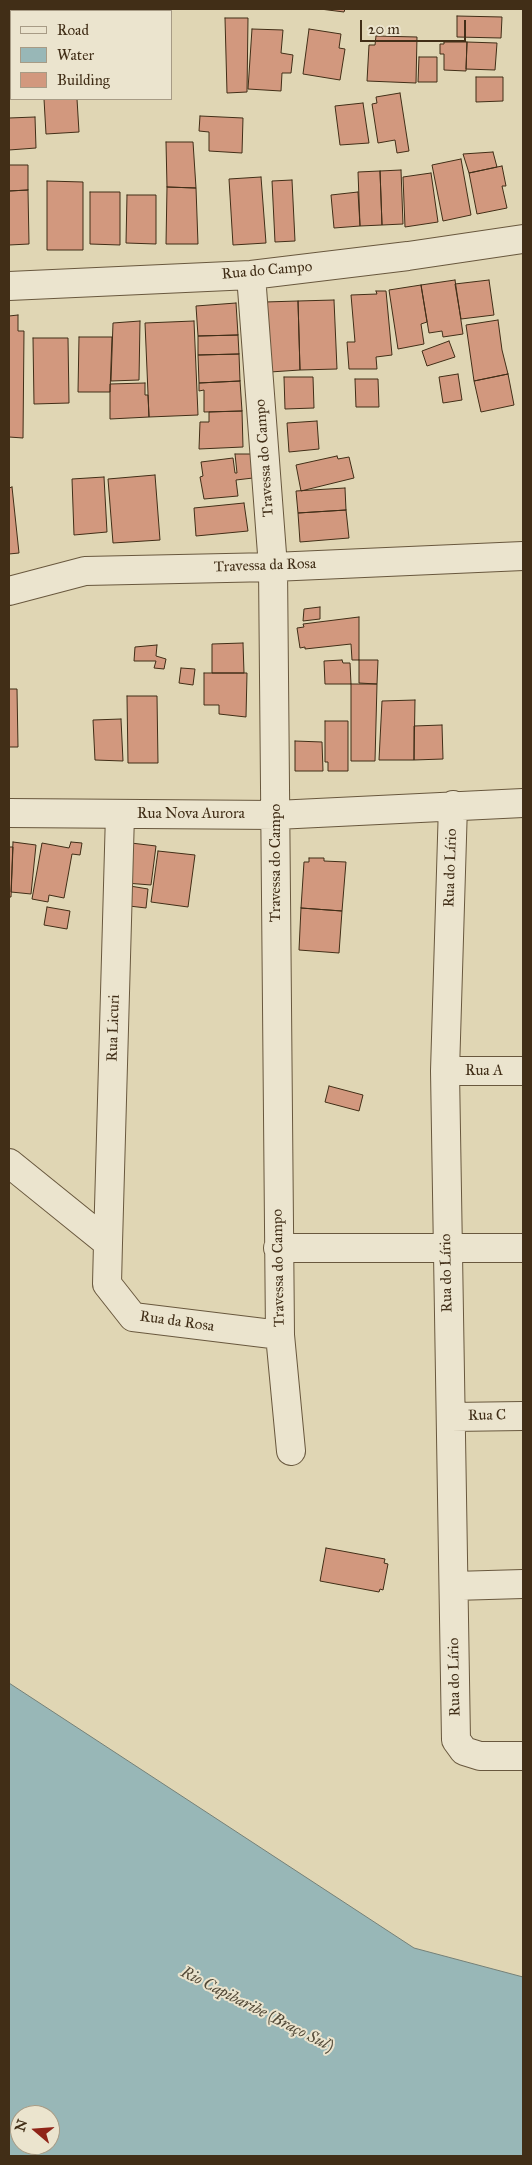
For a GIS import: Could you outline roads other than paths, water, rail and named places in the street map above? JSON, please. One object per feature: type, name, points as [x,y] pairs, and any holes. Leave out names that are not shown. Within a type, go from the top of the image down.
[{"type":"street","name":"Rua do Campo","points":[[9,286],[251,274],[408,256],[523,238]]},
{"type":"street","name":"Travessa do Campo","points":[[251,274],[273,567],[278,1248],[280,1335],[291,1451]]},
{"type":"street","name":"Travessa da Rosa","points":[[9,591],[85,571],[273,567],[523,556]]},
{"type":"street","name":"Rua Nova Aurora","points":[[9,813],[276,814],[523,803]]},
{"type":"street","name":"Rua do Lírio","points":[[453,805],[445,1071],[456,1740],[464,1751],[480,1756],[523,1756]]},
{"type":"street","name":"Rua Licuri","points":[[108,1243],[120,814]]},
{"type":"street","name":"Rua A","points":[[445,1071],[523,1071]]},
{"type":"street","points":[[9,1162],[108,1243]]},
{"type":"street","name":"Rua da Rosa","points":[[108,1243],[107,1284],[133,1316],[280,1335]]},
{"type":"street","points":[[278,1248],[523,1248]]},
{"type":"street","name":"Rua C","points":[[451,1417],[523,1416]]},
{"type":"street","points":[[454,1586],[523,1584]]},
{"type":"water","name":"Rio Capibaribe (Braço Sul)","points":[[9,1683],[414,1948],[523,1977],[523,2156],[9,2156]]}]
